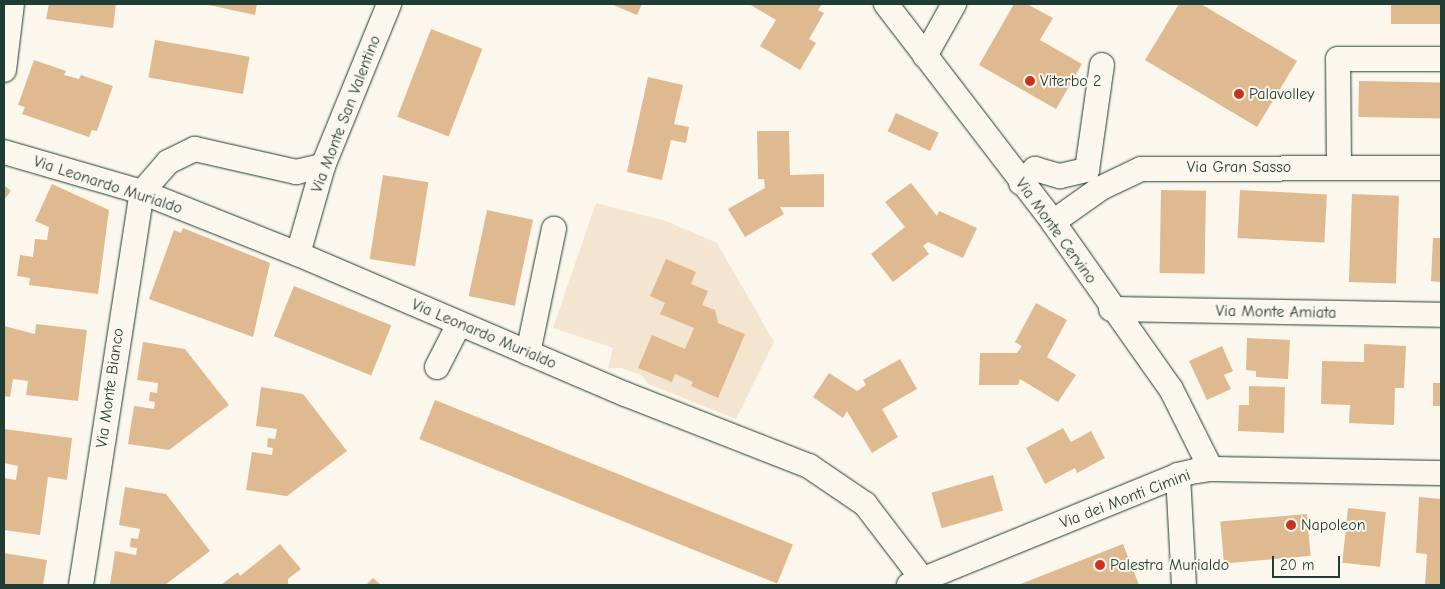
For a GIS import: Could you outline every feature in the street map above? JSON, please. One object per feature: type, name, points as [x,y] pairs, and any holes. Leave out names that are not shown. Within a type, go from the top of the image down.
[{"type":"street","points":[[4,70],[12,4]]},
{"type":"street","name":"Via Monte San Valentino","points":[[298,254],[323,166],[388,4]]},
{"type":"street","name":"Via Monte Cervino","points":[[886,4],[1021,183],[1053,222],[1111,308],[1171,389],[1211,469]]},
{"type":"street","points":[[925,56],[954,4]]},
{"type":"street","points":[[1339,168],[1338,59],[1441,59]]},
{"type":"street","points":[[1021,183],[1035,169],[1060,176],[1087,170],[1102,65]]},
{"type":"street","points":[[142,192],[168,162],[195,149],[296,172],[323,166]]},
{"type":"street","name":"Via Leonardo Murialdo","points":[[4,152],[142,192],[298,254],[459,324],[809,466],[866,504],[920,583]]},
{"type":"street","name":"Via Gran Sasso","points":[[1053,222],[1101,188],[1141,168],[1441,168]]},
{"type":"street","points":[[296,172],[315,196]]},
{"type":"street","name":"Via Monte Bianco","points":[[81,585],[142,192]]},
{"type":"street","points":[[528,352],[554,229]]},
{"type":"street","name":"Via Monte Amiata","points":[[1111,308],[1441,315]]},
{"type":"street","points":[[438,367],[459,324]]},
{"type":"street","name":"Via dei Monti Cimini","points":[[920,583],[1178,475],[1211,469],[1441,473]]},
{"type":"street","points":[[1178,475],[1184,585]]},
{"type":"shaded area","points":[[596,203],[666,221],[717,243],[774,342],[736,419],[648,384],[641,375],[621,368],[608,368],[613,348],[553,328]]},
{"type":"building","points":[[49,4],[116,4],[113,28],[46,19]]},
{"type":"building","points":[[204,4],[257,4],[255,15]]},
{"type":"building","points":[[611,4],[642,4],[637,15]]},
{"type":"building","points":[[749,4],[822,4],[818,10],[824,13],[809,39],[816,43],[800,70],[760,46],[776,20]]},
{"type":"building","points":[[1014,4],[1027,4],[1053,18],[1040,40],[1082,64],[1056,109],[979,65]]},
{"type":"building","name":"Palavolley","points":[[1179,4],[1201,4],[1297,61],[1257,127],[1145,60]]},
{"type":"building","points":[[1391,4],[1441,4],[1441,24],[1391,24]]},
{"type":"building","points":[[431,29],[482,49],[449,136],[397,117]]},
{"type":"building","points":[[155,40],[250,57],[243,94],[148,77]]},
{"type":"building","points":[[34,60],[66,71],[64,75],[79,79],[81,75],[113,86],[97,131],[92,130],[89,137],[22,114],[25,107],[18,105]]},
{"type":"building","points":[[648,77],[683,85],[674,124],[689,127],[686,143],[671,140],[662,180],[627,172]]},
{"type":"building","points":[[1359,81],[1441,82],[1440,118],[1358,117]]},
{"type":"building","points":[[896,113],[939,133],[930,151],[888,131]]},
{"type":"building","points":[[757,131],[789,131],[790,175],[824,174],[824,207],[780,207],[784,214],[745,237],[728,209],[765,188],[764,179],[758,179]]},
{"type":"building","points":[[383,175],[428,182],[415,266],[370,259]]},
{"type":"building","points":[[911,183],[937,216],[939,211],[977,228],[963,258],[928,242],[923,246],[929,254],[893,282],[871,254],[905,227],[885,202]]},
{"type":"building","points":[[52,184],[109,210],[98,294],[29,285],[30,278],[17,276],[20,255],[33,257],[35,239],[47,240],[49,227],[35,221]]},
{"type":"building","points":[[4,185],[11,191],[4,200]]},
{"type":"building","points":[[1161,190],[1206,191],[1205,274],[1160,273]]},
{"type":"building","points":[[1240,190],[1327,195],[1324,242],[1237,238]]},
{"type":"building","points":[[1352,194],[1399,196],[1396,284],[1349,282]]},
{"type":"building","points":[[487,210],[533,220],[515,306],[469,296]]},
{"type":"building","points":[[183,228],[270,263],[253,337],[149,299],[174,230],[181,233]]},
{"type":"building","points":[[1433,238],[1441,238],[1441,282],[1431,281]]},
{"type":"building","points":[[666,259],[696,272],[691,284],[708,291],[702,305],[715,310],[718,323],[745,334],[718,398],[691,386],[693,382],[675,374],[672,382],[638,368],[652,335],[685,349],[694,328],[660,314],[665,303],[650,296]]},
{"type":"building","points":[[294,286],[391,325],[371,375],[274,336]]},
{"type":"building","points":[[1036,303],[1067,320],[1047,357],[1076,375],[1058,402],[1020,379],[1018,385],[979,385],[980,353],[1017,353],[1022,346],[1015,342]]},
{"type":"building","points":[[36,324],[87,330],[78,401],[26,395],[28,381],[13,379],[10,397],[4,396],[4,326],[35,334]]},
{"type":"building","points":[[1247,338],[1290,340],[1288,379],[1256,377],[1256,371],[1246,370]]},
{"type":"building","points":[[143,342],[185,349],[229,405],[169,450],[128,444],[134,406],[154,409],[155,402],[149,401],[150,392],[157,393],[158,383],[137,380]]},
{"type":"building","points":[[1364,344],[1406,346],[1404,388],[1395,388],[1394,425],[1349,423],[1350,405],[1321,404],[1322,361],[1364,362]]},
{"type":"building","points":[[1222,346],[1233,371],[1224,375],[1231,389],[1207,400],[1189,361]]},
{"type":"building","points":[[900,359],[917,389],[882,409],[898,437],[872,453],[847,411],[843,418],[813,397],[829,373],[857,391],[866,385],[863,380]]},
{"type":"building","points":[[1433,383],[1441,383],[1441,406],[1433,406]]},
{"type":"building","points":[[1249,386],[1285,387],[1284,433],[1238,431],[1239,405],[1249,405]]},
{"type":"building","points":[[261,387],[303,394],[347,451],[287,496],[246,490],[252,452],[272,455],[273,448],[267,447],[268,438],[275,439],[277,429],[256,426]]},
{"type":"building","points":[[435,400],[793,545],[777,584],[419,439]]},
{"type":"building","points":[[1063,428],[1071,442],[1091,431],[1105,458],[1077,473],[1075,468],[1045,484],[1026,448]]},
{"type":"building","points":[[4,429],[72,438],[67,480],[48,477],[40,535],[4,530],[4,478],[16,480],[18,466],[4,463]]},
{"type":"building","points":[[993,475],[1003,511],[942,528],[931,493]]},
{"type":"building","points":[[125,487],[166,494],[210,551],[165,585],[110,585],[115,551],[136,555],[137,548],[130,547],[131,538],[138,539],[140,529],[119,525]]},
{"type":"building","points":[[1419,497],[1441,499],[1441,585],[1425,585],[1427,554],[1416,553]]},
{"type":"building","points":[[1348,508],[1386,512],[1380,567],[1342,563]]},
{"type":"building","points":[[1307,514],[1311,556],[1224,563],[1220,522]]},
{"type":"building","points":[[280,544],[301,569],[288,579],[288,585],[221,585],[238,572],[240,576]]},
{"type":"building","name":"Palestra Murialdo","points":[[1123,544],[1139,585],[1018,585]]},
{"type":"building","points":[[4,553],[47,560],[43,585],[4,585]]},
{"type":"building","points":[[373,578],[381,585],[366,585]]},
{"type":"place","name":"Viterbo 2","points":[[1030,81]]},
{"type":"place","name":"Palavolley","points":[[1239,94]]},
{"type":"place","name":"Napoleon","points":[[1291,525]]},
{"type":"place","name":"Palestra Murialdo","points":[[1100,565]]}]
